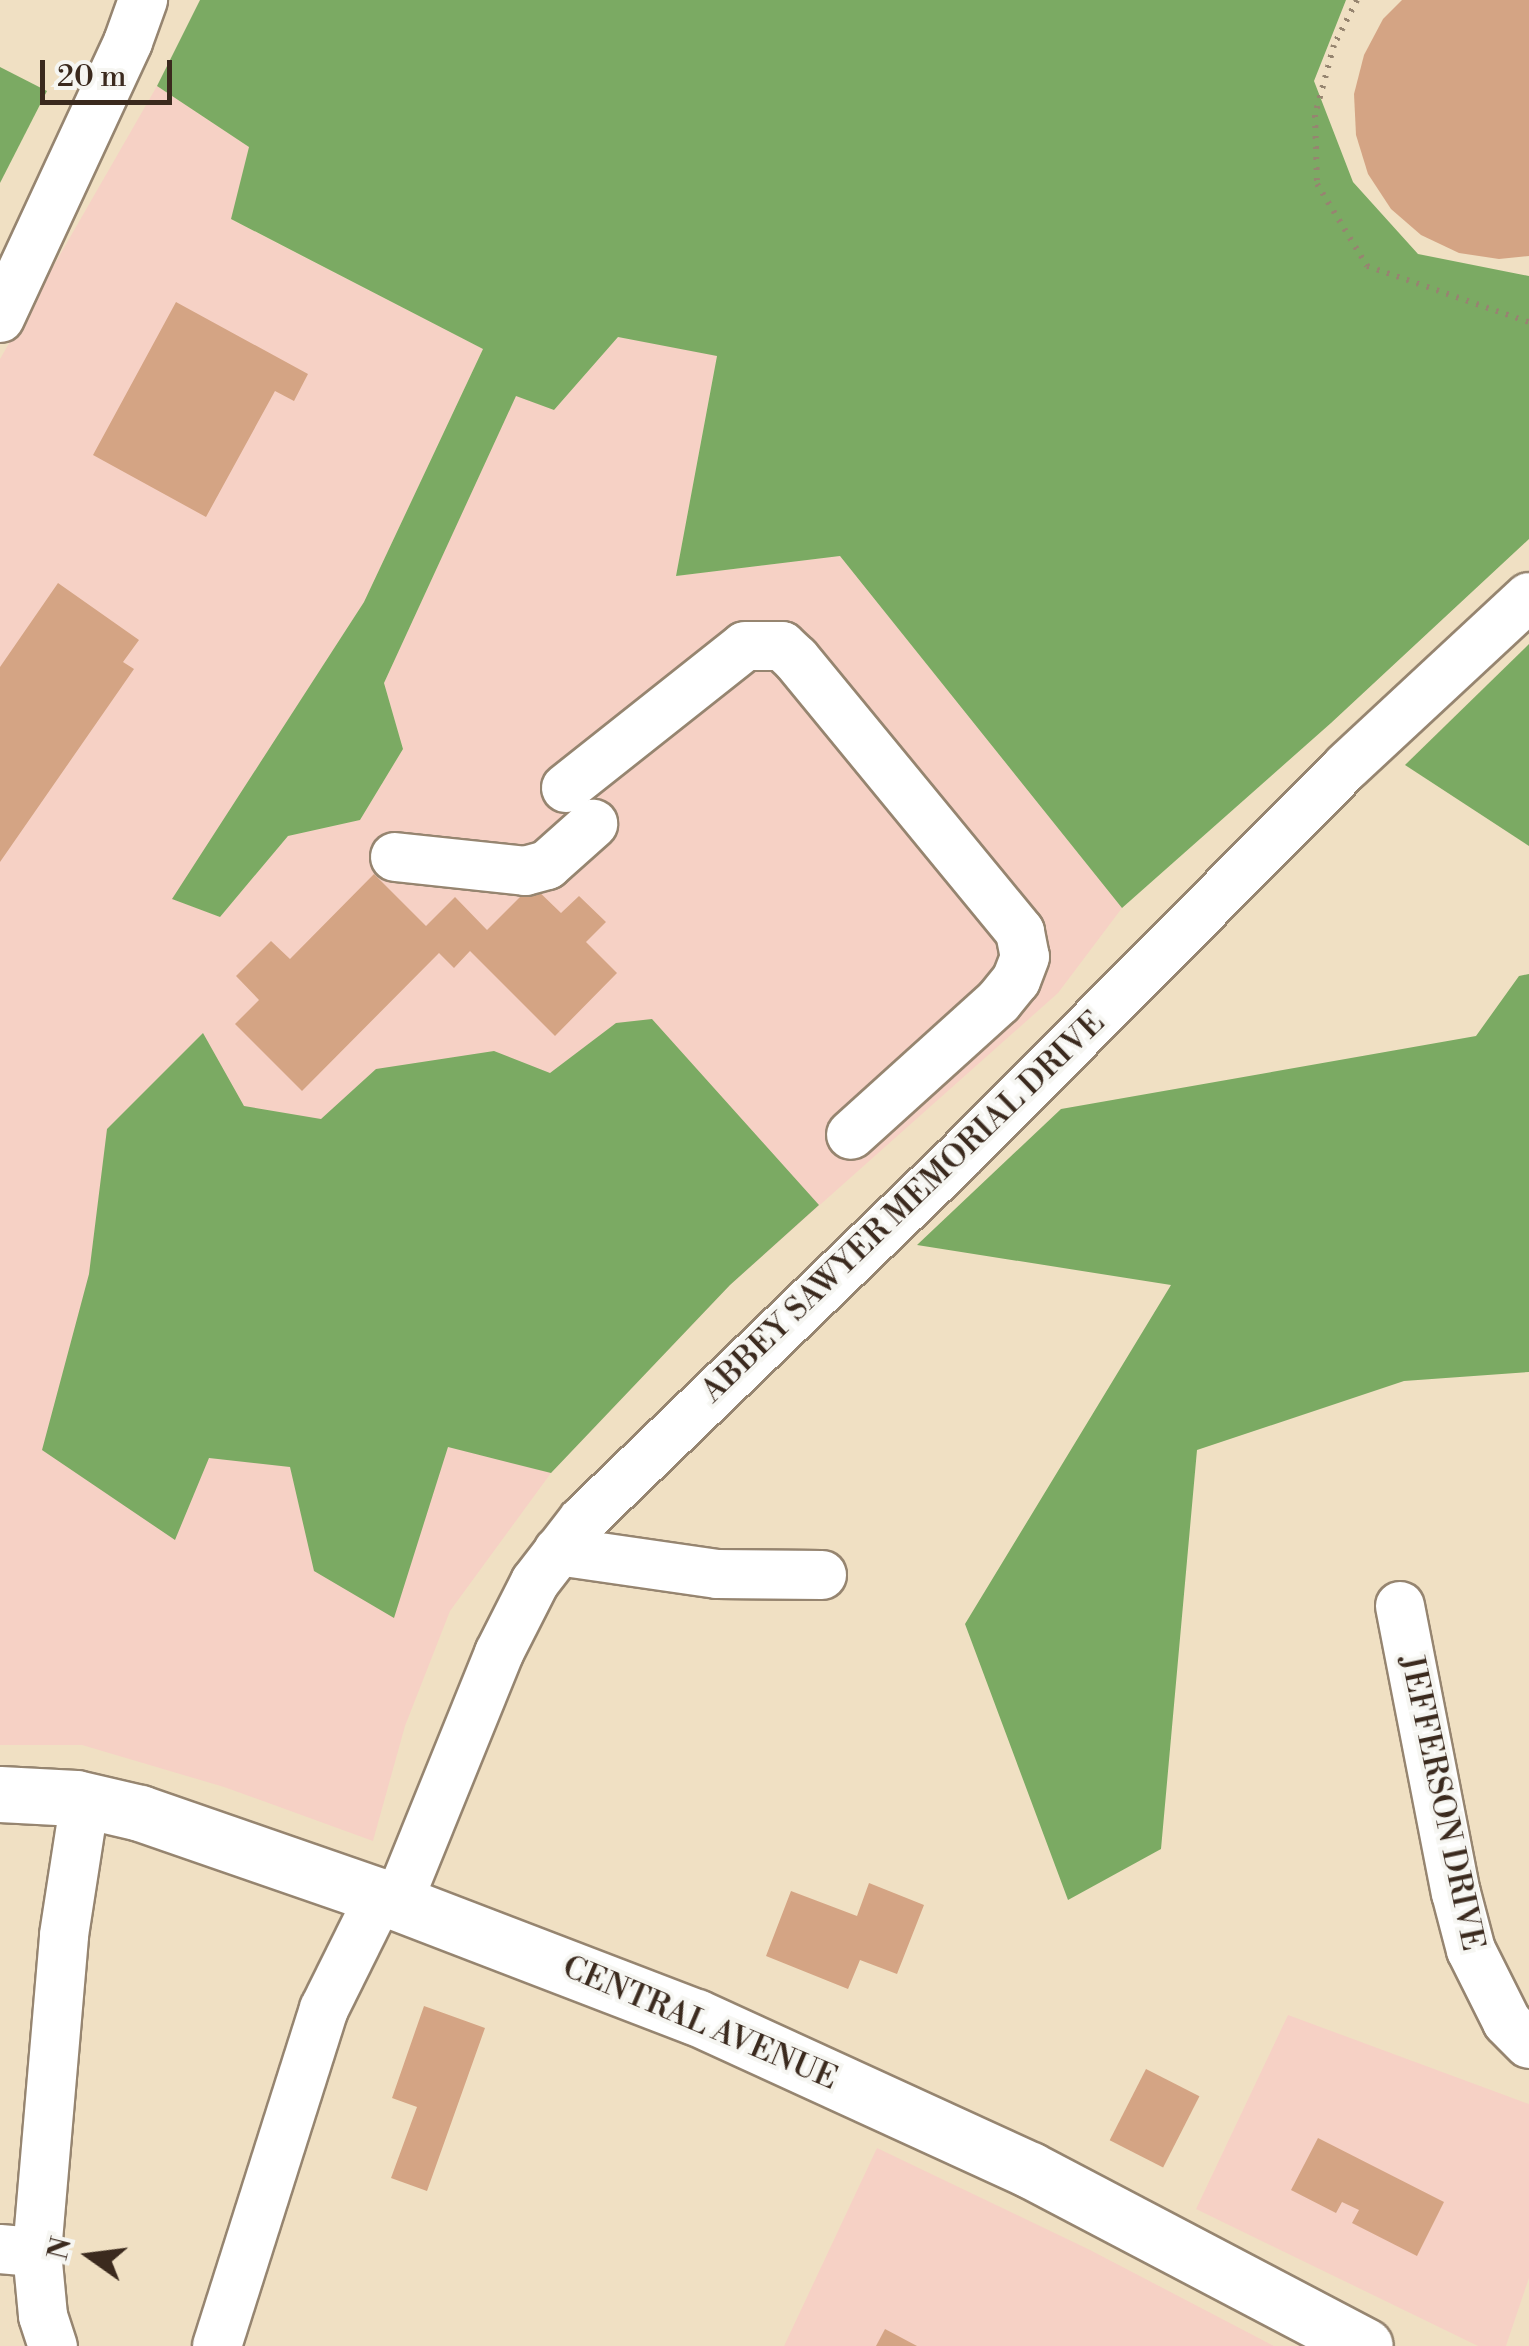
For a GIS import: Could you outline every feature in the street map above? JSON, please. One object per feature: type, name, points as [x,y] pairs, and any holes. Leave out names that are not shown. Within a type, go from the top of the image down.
[{"type":"main road","name":"CENTRAL AVENUE","points":[[0,1794],[85,1800],[140,1813],[389,1899],[696,2017],[1030,2170],[1365,2346]]},
{"type":"street","points":[[0,318],[143,0]]},
{"type":"street","name":"ABBEY SAWYER MEMORIAL DRIVE","points":[[217,2346],[324,2009],[389,1899],[499,1652],[535,1582],[619,1482],[958,1158],[1347,766],[1529,597]]},
{"type":"street","points":[[396,856],[525,871],[546,865],[579,806],[746,646],[782,646],[1020,932],[1025,957],[1016,980],[998,1002],[851,1135]]},
{"type":"street","points":[[558,1552],[717,1574],[822,1575]]},
{"type":"street","name":"JEFFERSON DRIVE","points":[[1400,1606],[1456,1893],[1471,1950],[1498,2006],[1529,2044]]},
{"type":"street","points":[[53,2346],[18,2251],[85,1800]]},
{"type":"path","points":[[1357,0],[1334,45],[1315,115],[1316,184],[1367,266],[1529,322]]},
{"type":"shaded area","points":[[157,86],[249,147],[232,220],[483,349],[364,602],[173,899],[220,917],[288,836],[360,820],[403,749],[384,683],[516,395],[554,410],[618,337],[717,355],[676,576],[840,556],[1122,908],[1058,993],[730,1285],[551,1473],[450,1611],[405,1726],[373,1841],[224,1787],[82,1745],[0,1745],[0,359]]},
{"type":"shaded area","points":[[1288,2015],[1529,2104],[1529,2278],[1506,2346],[1478,2346],[1196,2209]]},
{"type":"shaded area","points":[[877,2148],[1090,2250],[1274,2346],[784,2346]]},
{"type":"green space","points":[[200,0],[1346,0],[1314,81],[1353,182],[1418,254],[1529,276],[1529,539],[1331,723],[1122,908],[840,556],[676,576],[717,356],[618,337],[554,410],[516,396],[384,683],[403,749],[360,820],[288,836],[220,917],[172,899],[364,602],[483,349],[231,219],[249,147],[157,86]]},
{"type":"green space","points":[[0,67],[47,91],[0,183]]},
{"type":"green space","points":[[1529,644],[1529,846],[1405,765]]},
{"type":"green space","points":[[1529,974],[1529,1372],[1404,1381],[1197,1450],[1161,1849],[1068,1900],[965,1624],[1171,1285],[917,1245],[1061,1109],[1476,1036],[1519,976]]},
{"type":"green space","points":[[652,1019],[819,1205],[730,1285],[551,1473],[448,1447],[394,1618],[314,1571],[290,1467],[209,1458],[175,1540],[42,1450],[89,1274],[107,1129],[203,1033],[244,1106],[321,1119],[376,1069],[494,1051],[550,1073],[616,1023]]},
{"type":"building","points":[[1402,0],[1529,0],[1529,256],[1499,259],[1459,253],[1421,235],[1391,209],[1368,174],[1356,135],[1354,94],[1364,55],[1383,19]]},
{"type":"building","points":[[176,302],[308,374],[294,401],[275,391],[206,517],[93,455]]},
{"type":"building","points":[[58,583],[139,640],[123,662],[134,669],[0,862],[0,667]]},
{"type":"building","points":[[374,874],[426,926],[455,897],[487,930],[532,885],[561,913],[579,896],[606,922],[586,942],[617,973],[555,1036],[470,951],[454,968],[439,953],[302,1091],[235,1024],[259,1000],[236,976],[271,941],[290,959]]},
{"type":"building","points":[[869,1883],[924,1905],[897,1974],[860,1960],[848,1989],[766,1956],[791,1891],[857,1916]]},
{"type":"building","points":[[424,2006],[485,2028],[427,2191],[391,2178],[417,2107],[392,2098]]},
{"type":"building","points":[[1146,2069],[1199,2096],[1163,2168],[1110,2140]]},
{"type":"building","points":[[1318,2138],[1444,2202],[1417,2256],[1352,2223],[1359,2210],[1342,2202],[1336,2213],[1291,2190]]},
{"type":"building","points":[[885,2329],[917,2346],[876,2346]]}]
